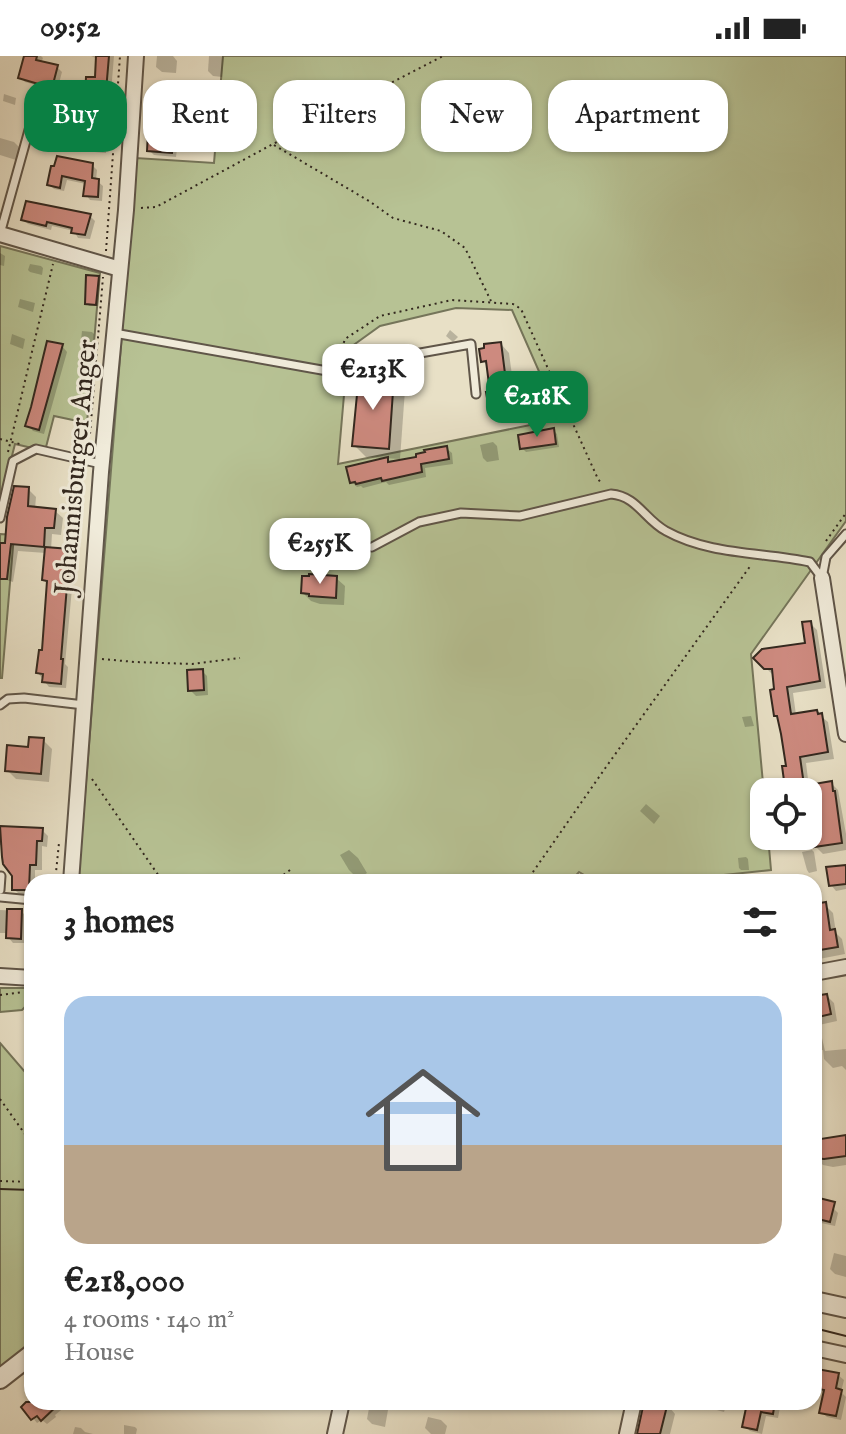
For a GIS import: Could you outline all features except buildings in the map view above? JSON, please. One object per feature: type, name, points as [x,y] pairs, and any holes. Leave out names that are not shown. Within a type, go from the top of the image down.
[{"type":"street","name":"Johannisburger Anger","points":[[72,874],[101,464],[126,210],[136,56]]},
{"type":"street","points":[[0,234],[120,269]]},
{"type":"street","points":[[822,578],[846,734]]},
{"type":"street","points":[[822,972],[846,967]]},
{"type":"street","points":[[0,976],[24,978]]},
{"type":"street","points":[[822,1303],[846,1308]]},
{"type":"street","points":[[822,1350],[846,1355]]},
{"type":"street","points":[[0,1379],[24,1360]]},
{"type":"street","points":[[335,1434],[340,1410]]},
{"type":"street","points":[[627,1434],[632,1410]]},
{"type":"lane","points":[[0,234],[24,148]]},
{"type":"lane","points":[[114,333],[333,372],[347,371],[375,361],[471,344],[476,394]]},
{"type":"lane","points":[[0,518],[13,461],[36,449],[101,464]]},
{"type":"lane","points":[[372,547],[419,522],[461,513],[520,516],[611,494],[622,495],[663,530],[694,544],[810,562],[826,557]]},
{"type":"lane","points":[[822,578],[826,557],[846,534]]},
{"type":"lane","points":[[810,562],[822,578]]},
{"type":"lane","points":[[0,705],[8,699],[24,698],[84,705]]},
{"type":"lane","points":[[0,890],[1,876]]},
{"type":"lane","points":[[0,897],[24,899]]},
{"type":"path","points":[[397,80],[443,56]]},
{"type":"path","points":[[126,210],[156,207],[273,144]]},
{"type":"path","points":[[286,152],[393,218],[441,231],[465,248],[492,302]]},
{"type":"path","points":[[7,456],[56,251]]},
{"type":"path","points":[[333,372],[345,339],[380,316],[452,300],[513,304],[521,309],[598,479],[611,494]]},
{"type":"path","points":[[0,439],[36,449]]},
{"type":"path","points":[[810,562],[846,513]]},
{"type":"path","points":[[532,874],[759,554]]},
{"type":"path","points":[[87,657],[192,664],[240,658]]},
{"type":"path","points":[[80,762],[157,874]]},
{"type":"path","points":[[285,874],[290,870]]},
{"type":"path","points":[[2,996],[24,991]]},
{"type":"path","points":[[0,1099],[24,1133]]},
{"type":"path","points":[[0,1181],[24,1182]]},
{"type":"green space","points":[[223,56],[846,56],[846,521],[751,654],[763,778],[750,778],[750,850],[769,850],[771,870],[733,874],[79,874],[136,158],[214,163],[215,152],[257,152],[257,80],[221,80]],"holes":[[[456,308],[512,310],[560,419],[338,464],[348,349],[380,326]]]},
{"type":"green space","points":[[0,246],[100,273],[87,423],[54,416],[45,451],[15,444],[0,503]]},
{"type":"green space","points":[[0,534],[14,535],[2,678],[0,678]]},
{"type":"green space","points":[[0,988],[24,988],[22,1010],[0,1012]]},
{"type":"green space","points":[[0,1043],[24,1071],[24,1351],[0,1370]]},
{"type":"tram line","points":[[0,1189],[24,1190]]},
{"type":"tram line","points":[[822,1330],[846,1336]]}]
